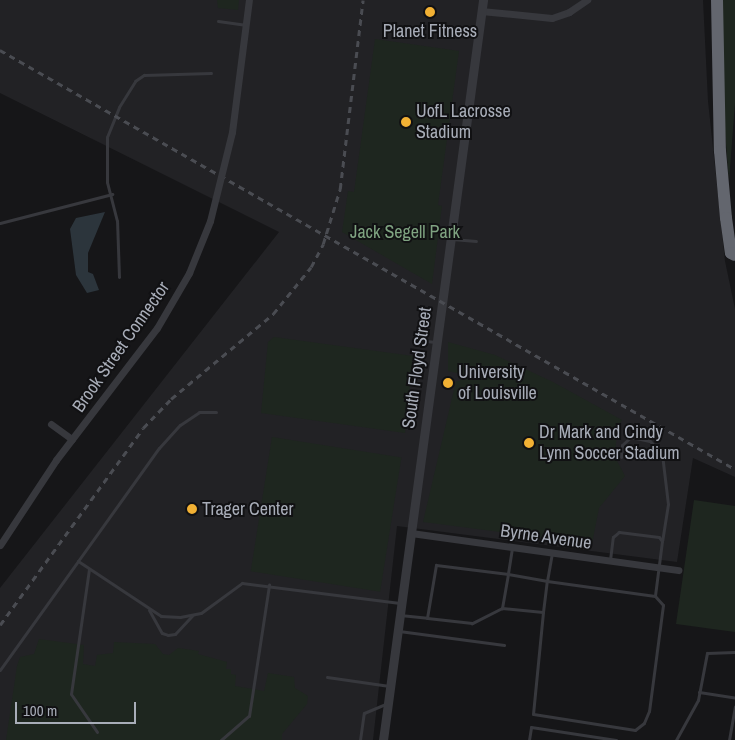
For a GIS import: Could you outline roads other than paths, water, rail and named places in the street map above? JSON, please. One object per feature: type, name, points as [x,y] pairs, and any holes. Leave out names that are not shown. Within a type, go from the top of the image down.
[{"type":"highway","points":[[717,0],[720,152],[726,218],[732,253],[735,255]]},
{"type":"street","name":"Brook Street Connector","points":[[0,545],[72,439],[130,364],[180,289],[210,221],[228,153],[249,0]]},
{"type":"street","name":"South Floyd Street","points":[[383,740],[483,0]]},
{"type":"street","points":[[481,11],[552,18],[569,12],[587,0]]},
{"type":"street","points":[[51,424],[72,439]]},
{"type":"street","name":"Byrne Avenue","points":[[411,534],[678,570]]},
{"type":"lane","points":[[218,21],[246,25]]},
{"type":"lane","points":[[119,277],[112,194],[107,182],[107,137],[119,107],[134,81],[152,73],[210,73]]},
{"type":"lane","points":[[0,223],[112,194]]},
{"type":"lane","points":[[450,239],[476,242]]},
{"type":"lane","points":[[418,340],[438,342]]},
{"type":"lane","points":[[0,670],[159,448],[180,425],[199,412],[216,412]]},
{"type":"lane","points":[[621,457],[622,445],[631,437],[650,441],[662,454],[668,504],[655,596]]},
{"type":"lane","points":[[610,561],[613,537],[619,532],[656,536],[662,541]]},
{"type":"lane","points":[[502,608],[512,548]]},
{"type":"lane","points":[[427,618],[436,565],[508,574],[547,580],[655,596],[663,605],[649,711],[644,723],[635,730],[534,714],[543,612],[547,580],[552,553]]},
{"type":"lane","points":[[78,561],[161,616],[194,615]]},
{"type":"lane","points":[[89,569],[71,694],[98,732]]},
{"type":"lane","points":[[149,609],[162,633],[168,635],[175,634],[194,615],[213,606],[236,585],[269,585],[402,603]]},
{"type":"lane","points":[[221,740],[249,716],[269,585]]},
{"type":"lane","points":[[400,615],[472,623],[502,608],[543,612]]},
{"type":"lane","points":[[398,631],[504,645]]},
{"type":"lane","points":[[676,740],[688,720],[699,692],[707,653],[735,652]]},
{"type":"lane","points":[[328,677],[390,686]]},
{"type":"lane","points":[[699,692],[735,698]]},
{"type":"lane","points":[[360,740],[364,714],[388,702]]},
{"type":"lane","points":[[729,740],[735,707]]},
{"type":"lane","points":[[529,740],[531,727],[616,740]]},
{"type":"railway","points":[[0,625],[143,428],[171,399],[273,314],[311,267],[323,244],[340,189],[363,0]]},
{"type":"railway","points":[[0,50],[735,469]]},
{"type":"place","name":"Planet Fitness","points":[[430,12]]},
{"type":"place","name":"UofL Lacrosse Stadium","points":[[406,122]]},
{"type":"place","name":"University of Louisville","points":[[448,383]]},
{"type":"place","name":"Dr Mark and Cindy Lynn Soccer Stadium","points":[[529,443]]},
{"type":"place","name":"Trager Center","points":[[192,509]]},
{"type":"park label","name":"Jack Segell Park","points":[[405,232]]}]
